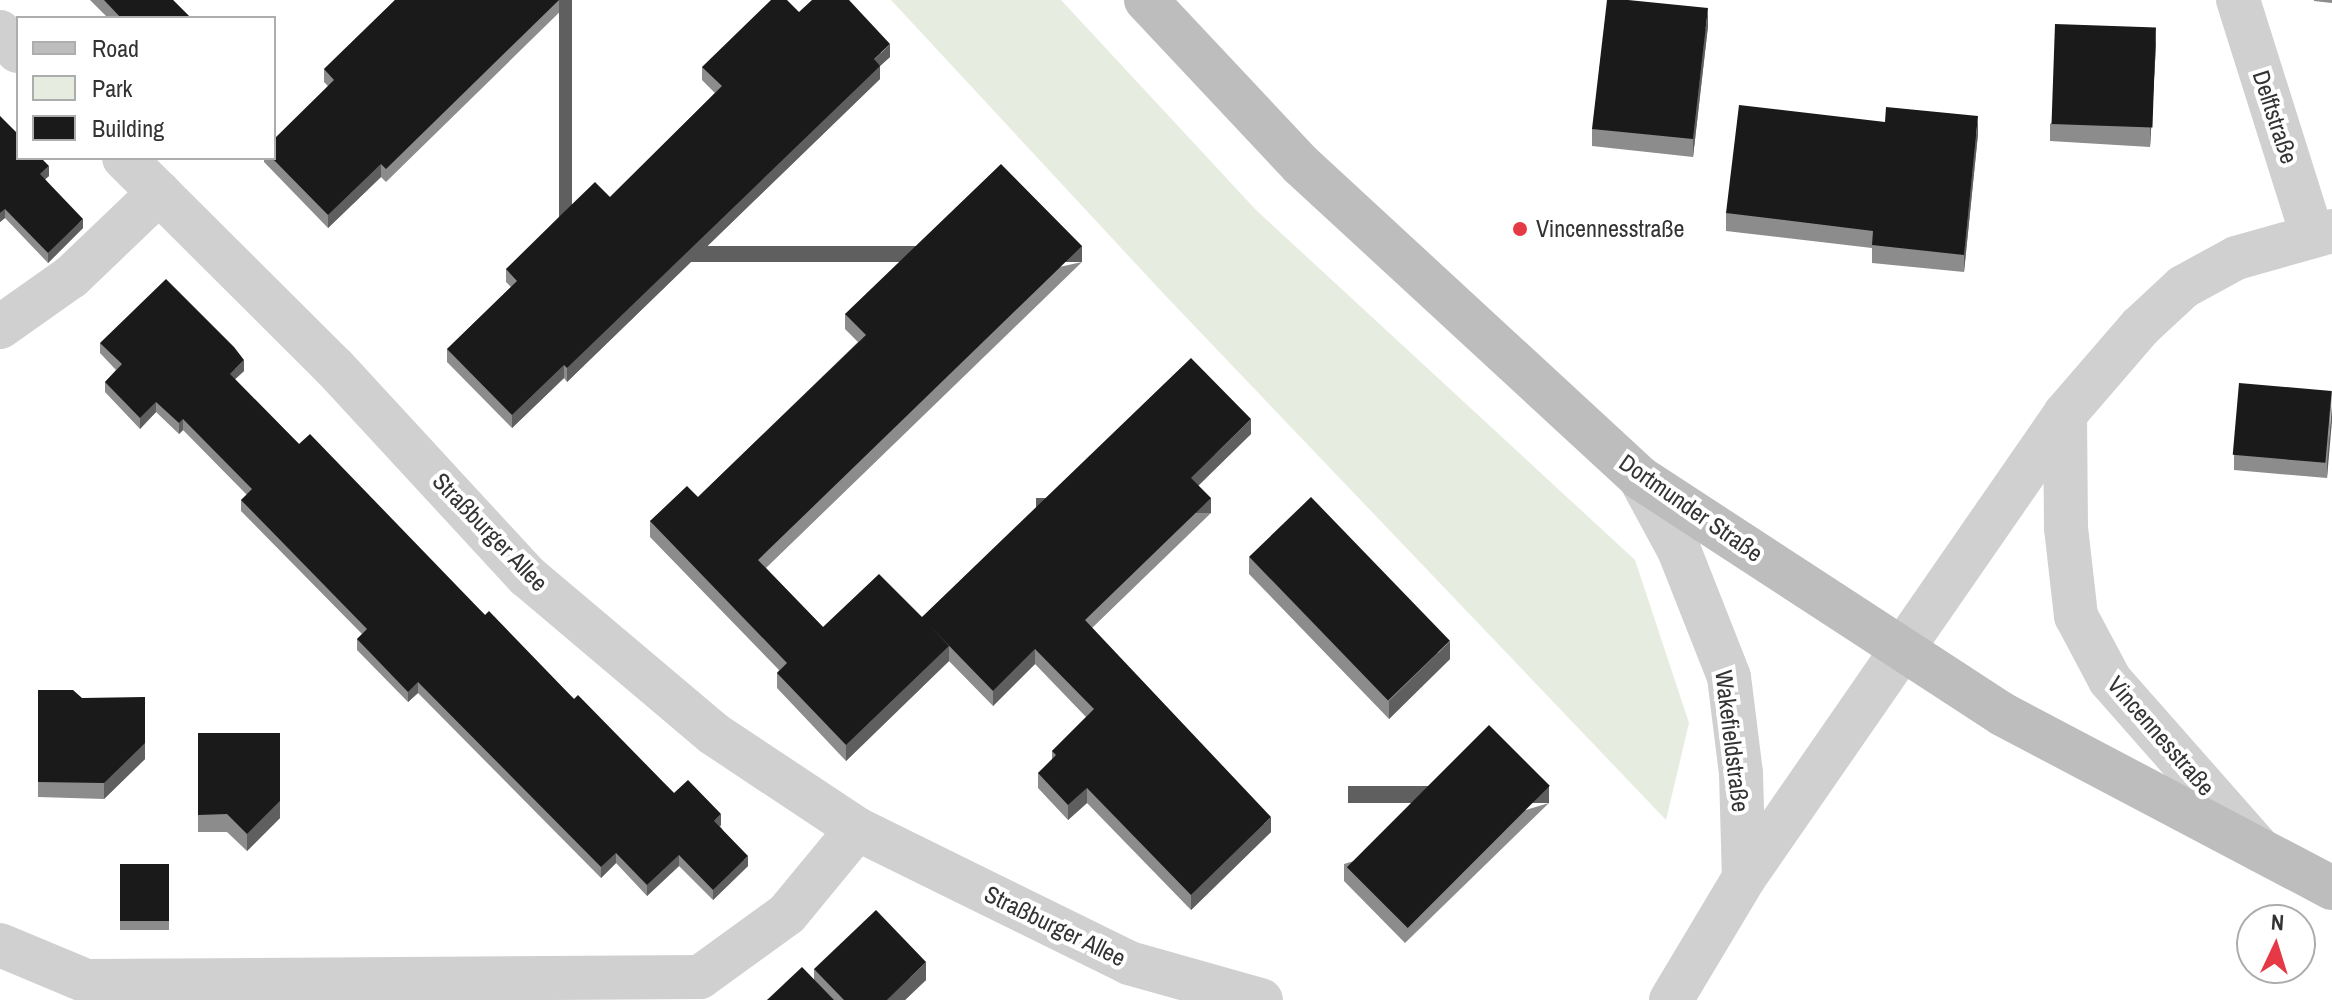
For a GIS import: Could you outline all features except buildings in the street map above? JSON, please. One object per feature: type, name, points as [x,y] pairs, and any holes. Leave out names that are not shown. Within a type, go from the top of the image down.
[{"type":"main road","name":"Dortmunder Straße","points":[[1146,0],[1301,165],[1640,478],[2002,714],[2332,888]]},
{"type":"street","name":"Delftstraße","points":[[2238,0],[2322,233]]},
{"type":"street","points":[[0,32],[16,49]]},
{"type":"street","name":"Straßburger Allee","points":[[126,160],[334,367],[527,576],[714,734],[857,829],[1129,963],[1261,1000]]},
{"type":"street","points":[[0,327],[71,277],[159,193]]},
{"type":"street","points":[[1903,651],[2065,414],[2140,327],[2183,287],[2236,258],[2322,233]]},
{"type":"street","name":"Vincennesstraße","points":[[2065,414],[2066,528],[2076,616],[2110,680],[2265,855]]},
{"type":"street","name":"Wakefieldstraße","points":[[1640,478],[1679,550],[1729,677],[1741,773],[1744,878]]},
{"type":"street","name":"Wakefieldstraße","points":[[1671,1000],[1744,878],[1903,651]]},
{"type":"street","points":[[0,945],[86,981],[700,977],[787,914],[857,829]]},
{"type":"green space","points":[[891,0],[1061,0],[1256,210],[1635,560],[1689,723],[1666,820],[1162,292]]},
{"type":"place","name":"Vincennesstraße","points":[[1520,229]]}]
